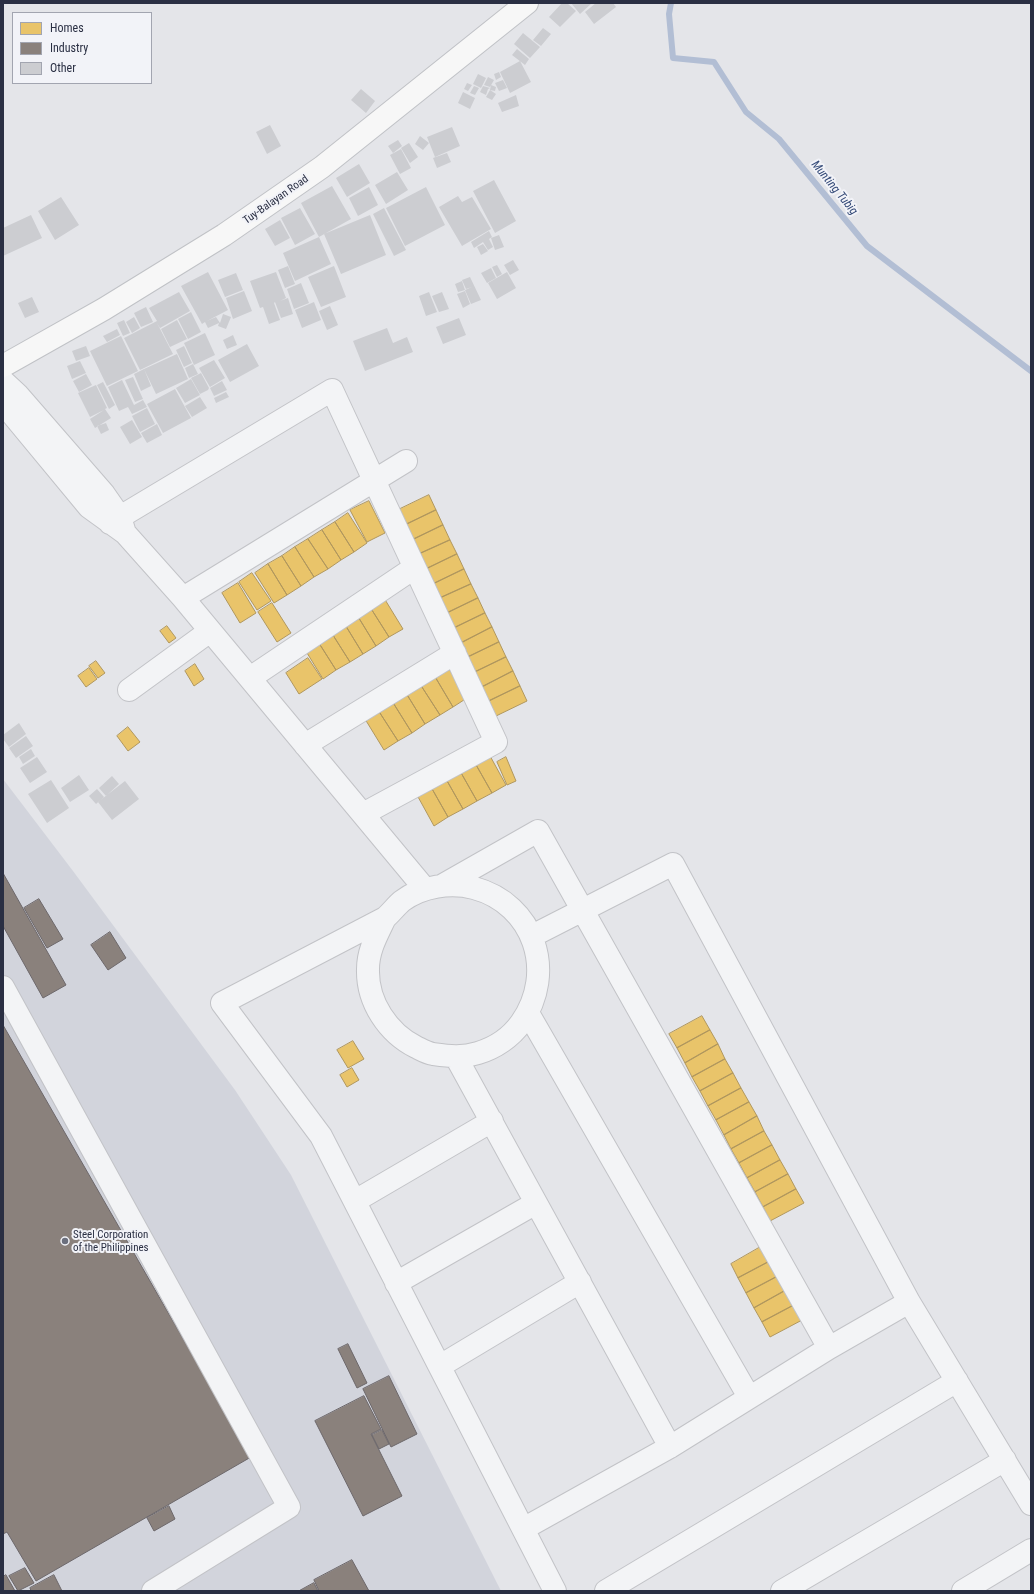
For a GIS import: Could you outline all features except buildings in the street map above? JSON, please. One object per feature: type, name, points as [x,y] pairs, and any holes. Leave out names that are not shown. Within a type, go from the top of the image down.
[{"type":"main road","name":"Tuy-Balayan Road","points":[[3,366],[104,310],[224,236],[322,167],[396,110],[527,3]]},
{"type":"street","points":[[3,381],[17,394],[104,494],[118,524],[183,598],[363,814],[434,887],[464,885],[486,891],[505,902],[521,917],[532,936],[538,955],[539,975],[536,994],[528,1013],[516,1031],[498,1044],[478,1053],[456,1057],[429,1053],[404,1041],[385,1022],[372,997],[368,970],[372,943],[385,918]]},
{"type":"street","points":[[118,524],[332,390],[496,742],[363,814]]},
{"type":"street","points":[[3,404],[88,507],[118,524]]},
{"type":"street","points":[[183,598],[374,479],[406,461]]},
{"type":"street","points":[[250,678],[414,568]]},
{"type":"street","points":[[129,690],[210,631]]},
{"type":"street","points":[[305,745],[455,653]]},
{"type":"street","points":[[555,1591],[321,1136],[222,1003],[385,918],[403,901],[434,887],[538,831],[829,1348]]},
{"type":"street","points":[[532,936],[672,864],[909,1302],[1031,1504]]},
{"type":"street","points":[[3,987],[289,1507],[153,1591]]},
{"type":"street","points":[[528,1013],[749,1396]]},
{"type":"street","points":[[456,1057],[670,1447]]},
{"type":"street","points":[[355,1201],[492,1121]]},
{"type":"street","points":[[396,1283],[536,1203]]},
{"type":"street","points":[[440,1366],[580,1282]]},
{"type":"street","points":[[523,1529],[670,1447],[749,1396],[909,1302]]},
{"type":"street","points":[[606,1591],[957,1381]]},
{"type":"street","points":[[782,1591],[1005,1460]]},
{"type":"street","points":[[964,1591],[1031,1550]]},
{"type":"shaded area","name":"Steel Corporation of the Philippines","points":[[3,779],[235,1090],[291,1175],[501,1591],[3,1591]]},
{"type":"waterway","name":"Munting Tubig","points":[[671,3],[669,14],[673,58],[714,62],[746,112],[779,139],[867,246],[1031,371]]},
{"type":"place","name":"Steel Corporation of the Philippines","points":[[65,1241]]}]
